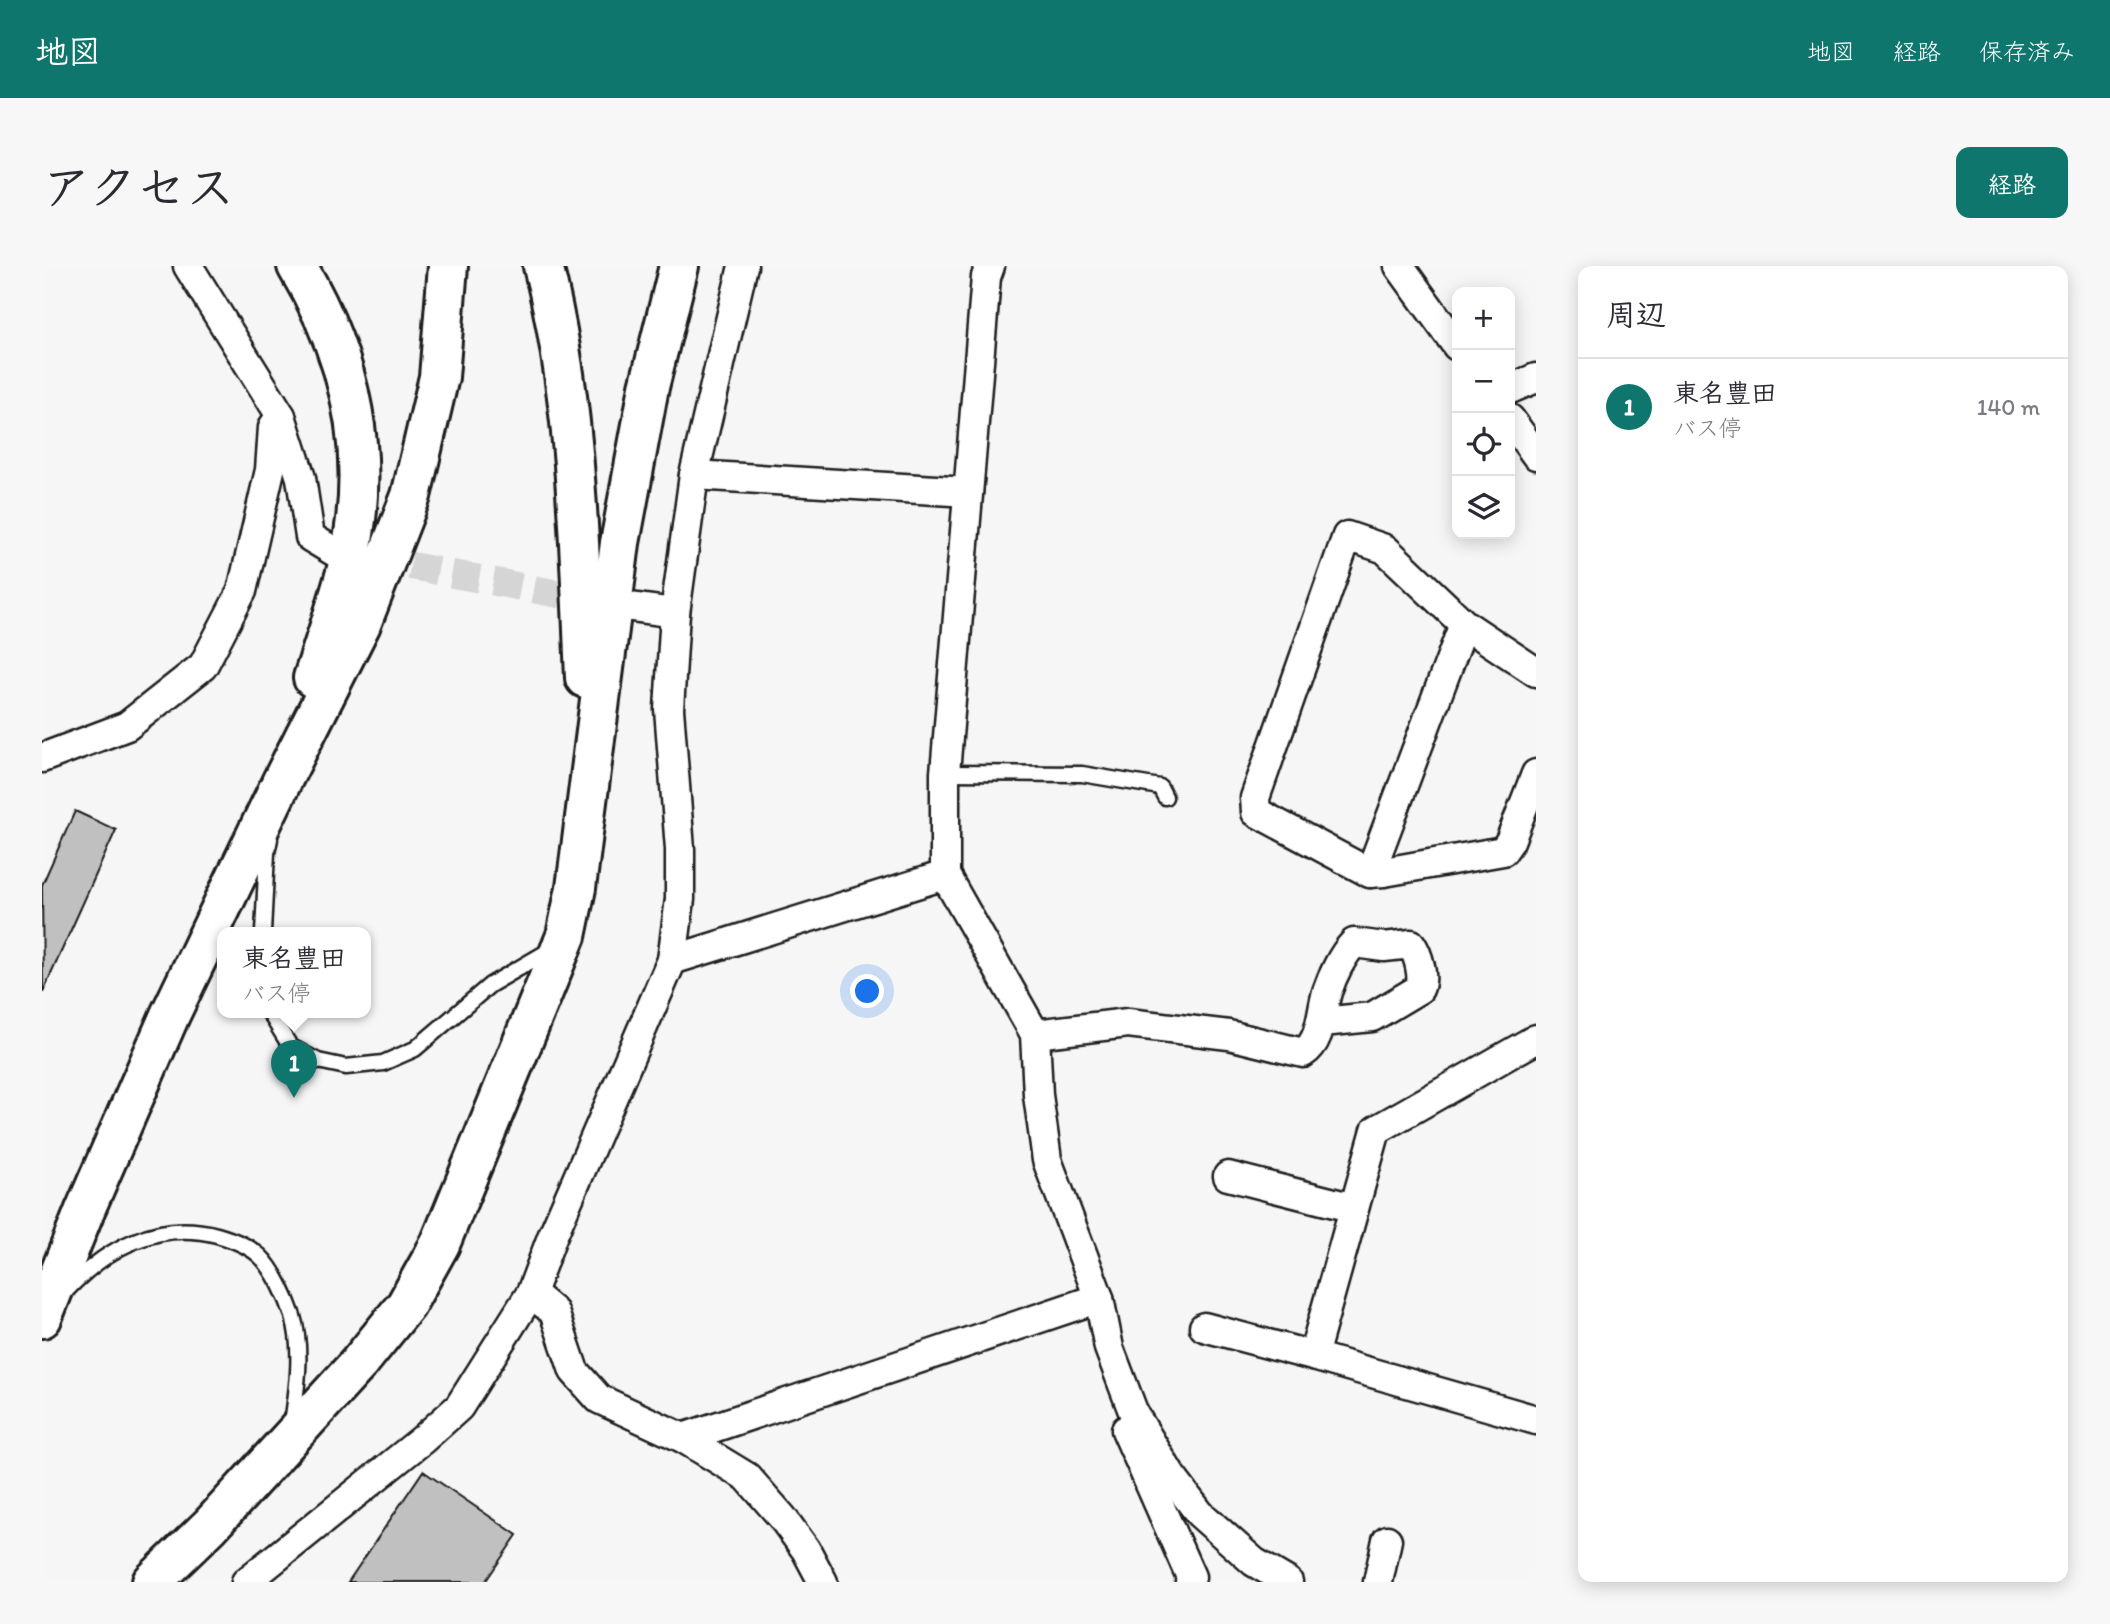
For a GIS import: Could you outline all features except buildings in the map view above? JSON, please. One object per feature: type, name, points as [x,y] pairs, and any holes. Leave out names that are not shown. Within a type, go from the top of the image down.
[{"type":"highway","points":[[282,781],[348,564],[359,488],[356,426],[342,361],[318,302],[297,266]]},
{"type":"highway","points":[[42,1317],[170,1015],[361,624],[411,496],[439,377],[448,266]]},
{"type":"highway","points":[[543,266],[562,364],[574,473],[590,781]]},
{"type":"highway","points":[[152,1582],[211,1526],[289,1441],[359,1363],[406,1305],[440,1244],[566,936],[576,888],[620,543],[649,387],[679,266]]},
{"type":"street","points":[[188,266],[281,416],[301,478],[310,537],[335,552]]},
{"type":"street","points":[[246,1582],[459,1407],[531,1293],[552,1237],[672,960],[680,900],[680,849],[669,709],[675,613],[694,475],[743,266]]},
{"type":"street","points":[[990,266],[986,277],[945,773],[945,875],[1035,1034],[1038,1095],[1047,1160],[1099,1298],[1109,1348],[1120,1379],[1147,1437],[1171,1476],[1200,1514],[1254,1562],[1288,1582]]},
{"type":"street","points":[[1399,266],[1452,339]]},
{"type":"street","points":[[1515,387],[1536,378]]},
{"type":"street","points":[[42,758],[127,726],[202,666],[242,591],[270,470],[273,427],[281,416]]},
{"type":"street","points":[[1515,426],[1536,455]]},
{"type":"street","points":[[694,475],[968,492]]},
{"type":"street","points":[[1536,672],[1464,624],[1385,549],[1348,536],[1255,798],[1256,812],[1370,873],[1503,851],[1510,841],[1536,774]]},
{"type":"street","points":[[631,607],[675,613]]},
{"type":"street","points":[[1370,873],[1464,624]]},
{"type":"street","points":[[672,960],[945,875]]},
{"type":"street","points":[[1035,1034],[1128,1023],[1229,1035],[1303,1053],[1310,1049],[1322,1022]]},
{"type":"street","points":[[1313,1356],[1376,1130],[1536,1039]]},
{"type":"street","points":[[1228,1176],[1354,1208]]},
{"type":"street","points":[[531,1293],[554,1312],[574,1371],[599,1399],[683,1438],[747,1477],[798,1539],[823,1582]]},
{"type":"street","points":[[683,1438],[1099,1298]]},
{"type":"street","points":[[1204,1327],[1536,1420]]},
{"type":"street","points":[[1120,1379],[1116,1405],[1191,1577],[1190,1582]]},
{"type":"street","points":[[1378,1582],[1387,1540]]},
{"type":"lane","points":[[945,773],[1082,774],[1160,788],[1165,797]]},
{"type":"lane","points":[[262,927],[267,853],[282,781]]},
{"type":"lane","points":[[273,1018],[290,1045],[318,1061],[346,1067],[383,1063],[415,1049],[490,985],[550,951],[566,936]]},
{"type":"lane","points":[[42,1317],[74,1282],[108,1254],[137,1239],[168,1230],[201,1231],[233,1239],[260,1256],[281,1287],[294,1319],[298,1351],[296,1398],[289,1441]]},
{"type":"tunnel","points":[[369,558],[601,602]]},
{"type":"place","name":"東名豊田","points":[[294,1098]]}]
